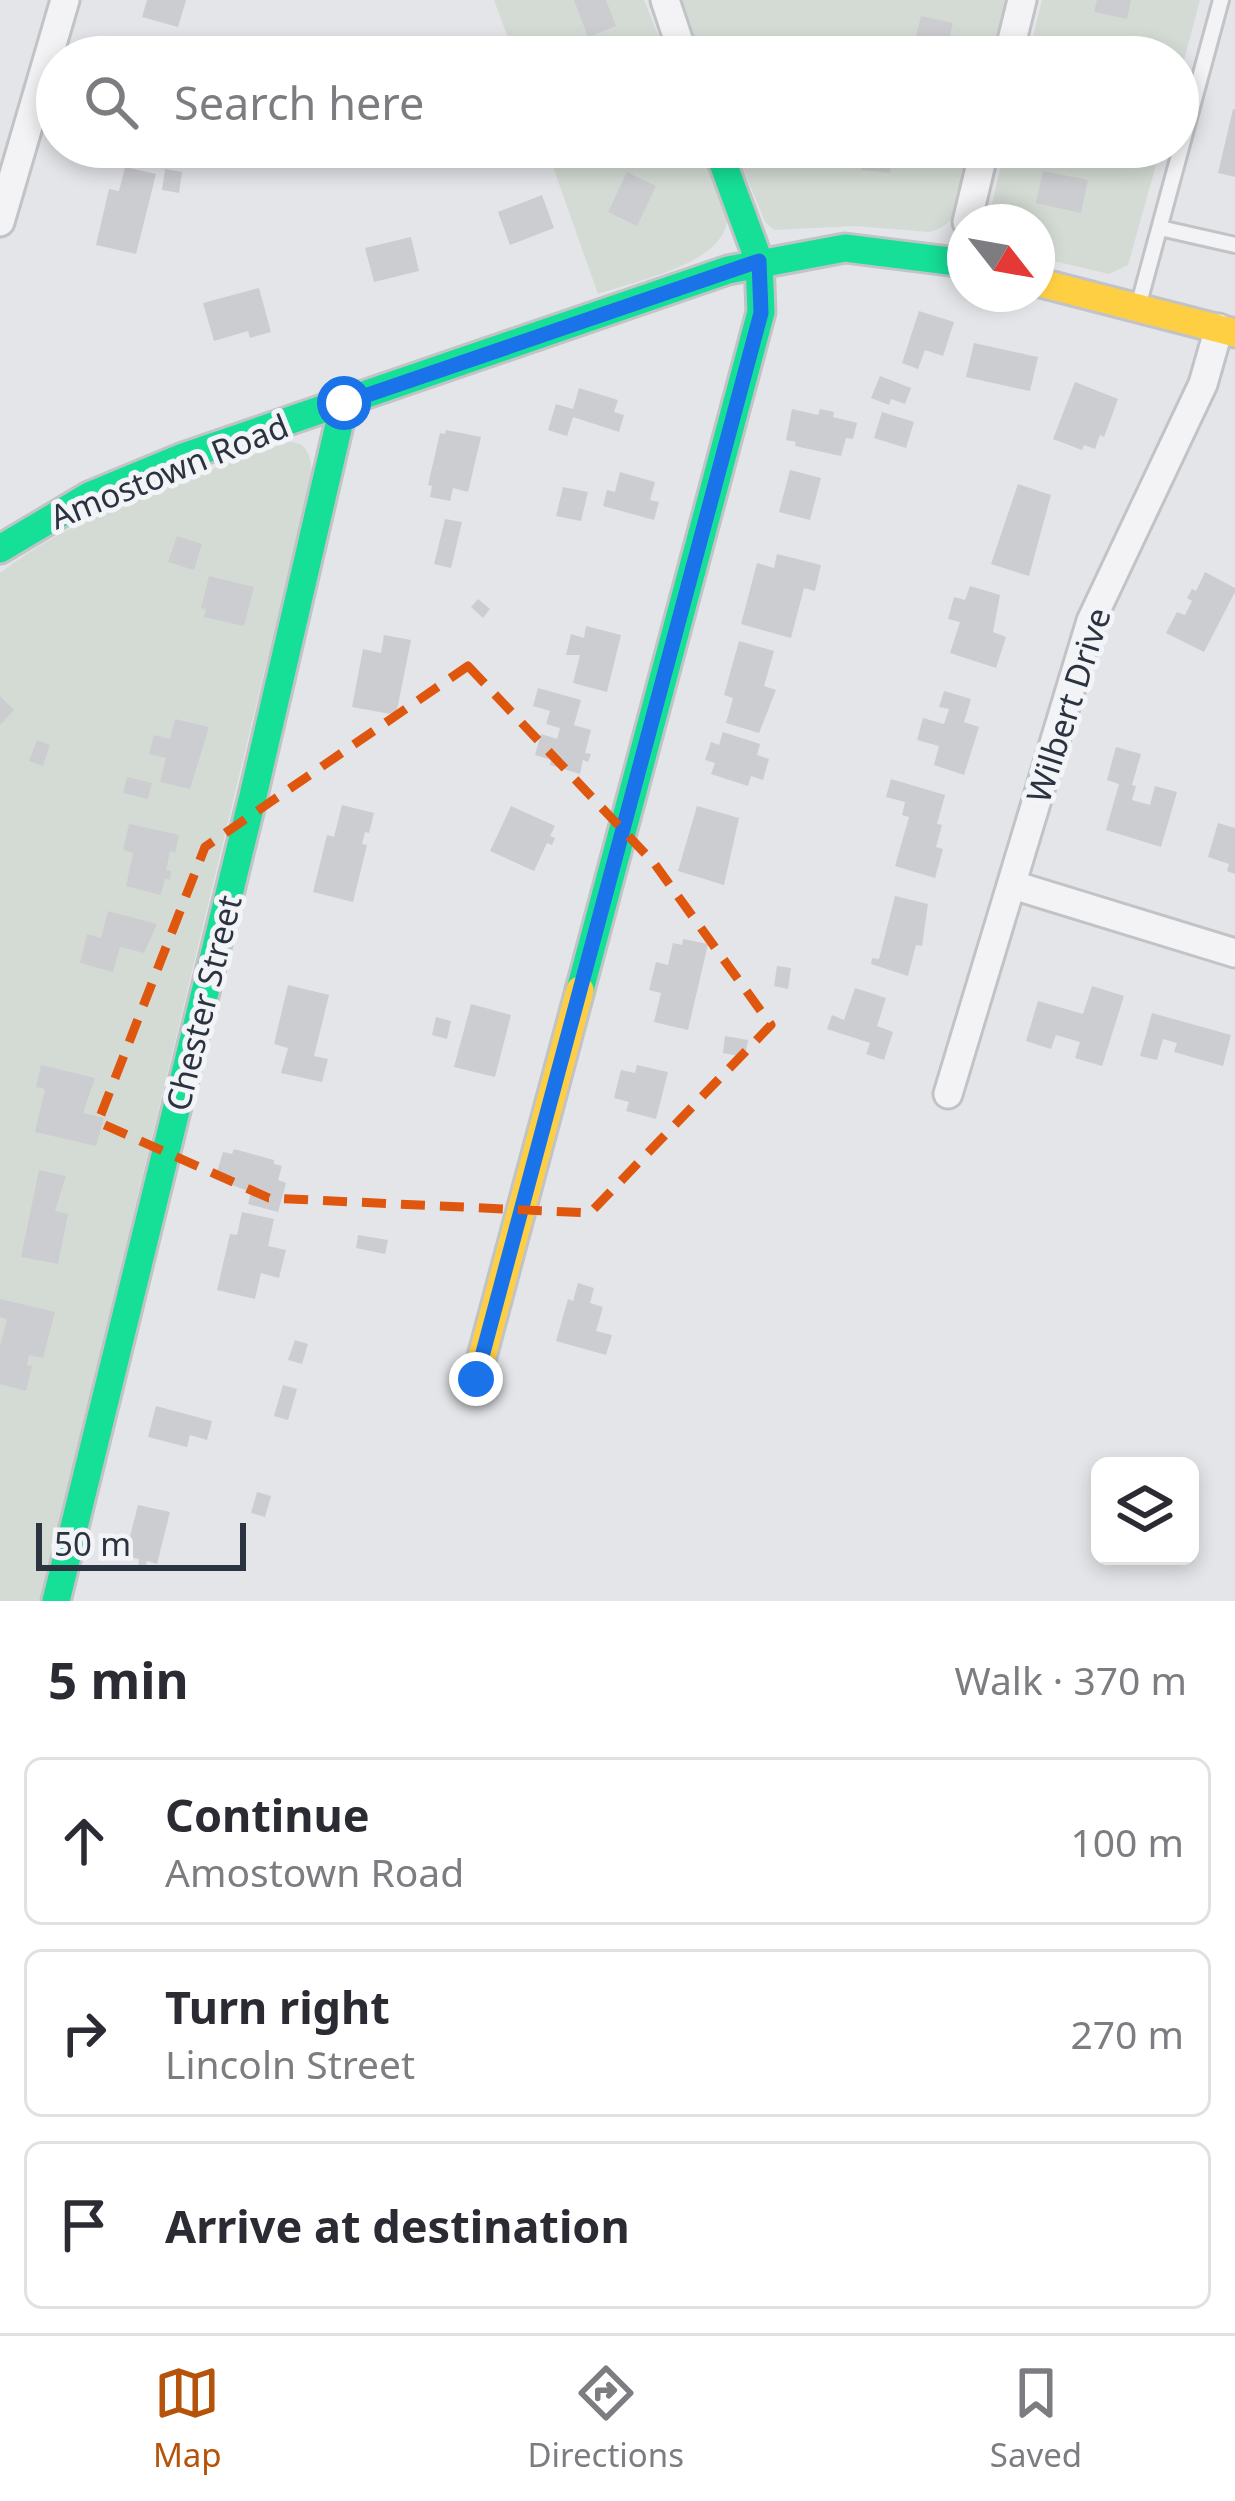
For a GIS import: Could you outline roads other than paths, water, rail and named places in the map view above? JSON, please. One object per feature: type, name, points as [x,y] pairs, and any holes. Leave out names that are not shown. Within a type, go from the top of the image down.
[{"type":"street","points":[[55,36],[65,0]]},
{"type":"street","points":[[665,0],[677,36]]},
{"type":"street","points":[[1013,36],[1022,0]]},
{"type":"street","points":[[0,223],[36,99]]},
{"type":"street","points":[[476,1379],[761,313],[759,261],[724,168]]},
{"type":"street","points":[[971,204],[980,168]]},
{"type":"street","name":"Amostown Road","points":[[0,548],[88,496],[183,458],[759,261],[845,248],[947,260]]},
{"type":"street","points":[[1055,287],[1227,331]]},
{"type":"street","name":"Wilbert Drive","points":[[948,1094],[1091,621],[1227,331]]},
{"type":"street","name":"Chester Street","points":[[56,1601],[254,796],[344,403]]},
{"type":"street","points":[[1013,885],[1235,953]]},
{"type":"lane","points":[[1199,85],[1222,0]]},
{"type":"lane","points":[[1137,308],[1176,168]]},
{"type":"lane","points":[[1160,228],[1235,245]]}]
